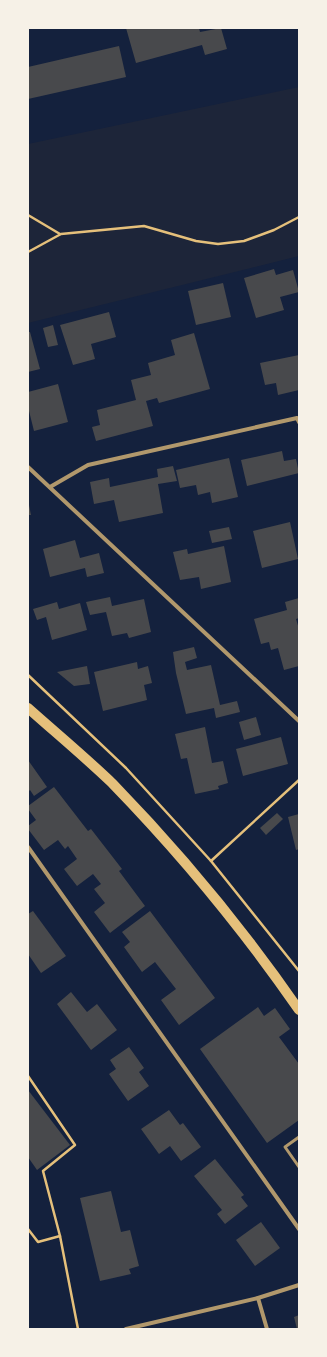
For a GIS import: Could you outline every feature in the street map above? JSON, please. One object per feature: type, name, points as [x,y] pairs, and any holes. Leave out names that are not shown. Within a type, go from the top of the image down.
[{"type":"main road","points":[[28,708],[111,782],[192,869],[268,964],[299,1010]]},
{"type":"street","points":[[50,487],[88,465],[298,418]]},
{"type":"street","points":[[28,467],[299,721]]},
{"type":"street","points":[[28,847],[299,1229]]},
{"type":"street","points":[[126,1329],[258,1298],[299,1285]]},
{"type":"street","points":[[258,1298],[267,1329]]},
{"type":"lane","points":[[299,1137],[285,1147],[299,1167]]},
{"type":"path","points":[[28,215],[61,234]]},
{"type":"path","points":[[28,252],[61,234],[144,226],[196,242],[218,244],[244,241],[274,230],[299,217]]},
{"type":"path","points":[[28,675],[126,768],[211,861],[299,972]]},
{"type":"path","points":[[211,861],[299,780]]},
{"type":"path","points":[[28,1076],[75,1145],[43,1171],[60,1236],[78,1329]]},
{"type":"path","points":[[28,1228],[38,1242],[60,1236]]},
{"type":"shaded area","points":[[299,87],[299,256],[28,323],[28,144]]},
{"type":"building","points":[[126,28],[199,28],[200,32],[221,28],[227,49],[205,55],[202,45],[136,63]]},
{"type":"building","points":[[119,46],[126,77],[28,99],[28,67]]},
{"type":"building","points":[[274,269],[276,275],[293,270],[299,292],[280,297],[284,310],[256,318],[244,278]]},
{"type":"building","points":[[223,283],[231,317],[196,325],[188,291]]},
{"type":"building","points":[[109,312],[116,337],[91,344],[95,359],[73,365],[60,325]]},
{"type":"building","points":[[53,325],[58,345],[48,347],[43,328]]},
{"type":"building","points":[[28,332],[30,332],[40,369],[28,372]]},
{"type":"building","points":[[194,333],[210,389],[159,403],[157,398],[146,401],[153,426],[96,441],[92,427],[100,425],[97,410],[136,400],[131,380],[151,375],[148,363],[175,355],[171,340]]},
{"type":"building","points":[[299,355],[299,390],[278,395],[276,383],[265,385],[260,363]]},
{"type":"building","points":[[58,384],[68,422],[34,431],[28,407],[28,392]]},
{"type":"building","points":[[282,451],[284,461],[296,459],[299,473],[247,486],[241,460]]},
{"type":"building","points":[[229,458],[238,497],[212,503],[210,492],[198,495],[196,485],[180,488],[176,470]]},
{"type":"building","points":[[173,466],[177,481],[158,484],[163,513],[119,522],[114,500],[94,504],[90,482],[109,478],[110,487],[158,477],[157,469]]},
{"type":"building","points":[[29,505],[31,515],[28,515]]},
{"type":"building","points":[[290,522],[298,559],[262,568],[253,531]]},
{"type":"building","points":[[229,527],[232,539],[212,543],[209,531]]},
{"type":"building","points":[[75,540],[80,558],[99,553],[104,573],[87,577],[85,568],[50,577],[43,549]]},
{"type":"building","points":[[224,546],[231,582],[201,589],[199,577],[180,580],[173,552],[187,549],[188,554]]},
{"type":"building","points":[[110,597],[112,606],[144,599],[151,632],[129,638],[127,633],[112,636],[106,612],[90,615],[86,602]]},
{"type":"building","points":[[299,598],[299,618],[296,619],[299,629],[299,666],[284,670],[278,648],[271,650],[269,642],[261,644],[254,619],[287,610],[285,602]]},
{"type":"building","points":[[57,602],[59,609],[80,603],[87,630],[52,640],[46,617],[37,620],[33,609]]},
{"type":"building","points":[[194,647],[197,658],[185,662],[187,670],[211,665],[220,705],[237,701],[240,712],[216,718],[214,708],[186,714],[176,673],[173,652]]},
{"type":"building","points":[[137,662],[138,669],[148,666],[152,683],[144,685],[147,700],[103,711],[94,672]]},
{"type":"building","points":[[87,666],[90,684],[74,686],[57,672]]},
{"type":"building","points":[[256,717],[261,735],[244,740],[239,722]]},
{"type":"building","points":[[205,727],[212,763],[223,761],[228,783],[218,786],[219,789],[195,794],[187,758],[181,759],[175,734]]},
{"type":"building","points":[[281,737],[288,764],[243,776],[236,749]]},
{"type":"building","points":[[28,760],[47,787],[34,796],[30,790],[28,792]]},
{"type":"building","points":[[54,787],[88,831],[91,829],[122,869],[119,871],[145,906],[110,933],[94,912],[105,903],[94,889],[101,884],[93,874],[77,886],[64,869],[77,859],[68,846],[65,849],[58,840],[44,850],[28,829],[28,826],[36,820],[28,809],[28,806]]},
{"type":"building","points":[[277,813],[283,819],[266,835],[260,828]]},
{"type":"building","points":[[299,814],[299,849],[296,850],[288,817]]},
{"type":"building","points":[[33,911],[66,956],[41,973],[28,954],[28,914]]},
{"type":"building","points":[[150,911],[215,998],[179,1025],[161,1000],[176,989],[155,962],[142,972],[124,947],[130,942],[122,932]]},
{"type":"building","points":[[71,992],[87,1012],[97,1004],[117,1030],[91,1050],[57,1004]]},
{"type":"building","points":[[258,1007],[264,1016],[275,1008],[290,1029],[279,1037],[299,1064],[299,1120],[267,1143],[200,1049]]},
{"type":"building","points":[[129,1047],[144,1068],[139,1072],[149,1086],[128,1101],[109,1074],[116,1069],[110,1060]]},
{"type":"building","points":[[28,1090],[70,1145],[37,1170],[28,1157]]},
{"type":"building","points":[[169,1110],[180,1125],[183,1123],[201,1147],[181,1161],[170,1146],[159,1154],[141,1129]]},
{"type":"building","points":[[215,1159],[244,1195],[241,1197],[248,1206],[225,1224],[217,1214],[222,1210],[194,1176]]},
{"type":"building","points":[[111,1191],[121,1232],[130,1230],[139,1266],[129,1269],[131,1274],[100,1281],[80,1198]]},
{"type":"building","points":[[261,1222],[280,1248],[255,1266],[236,1240]]},
{"type":"building","points":[[299,1315],[299,1329],[297,1329],[294,1317]]}]
